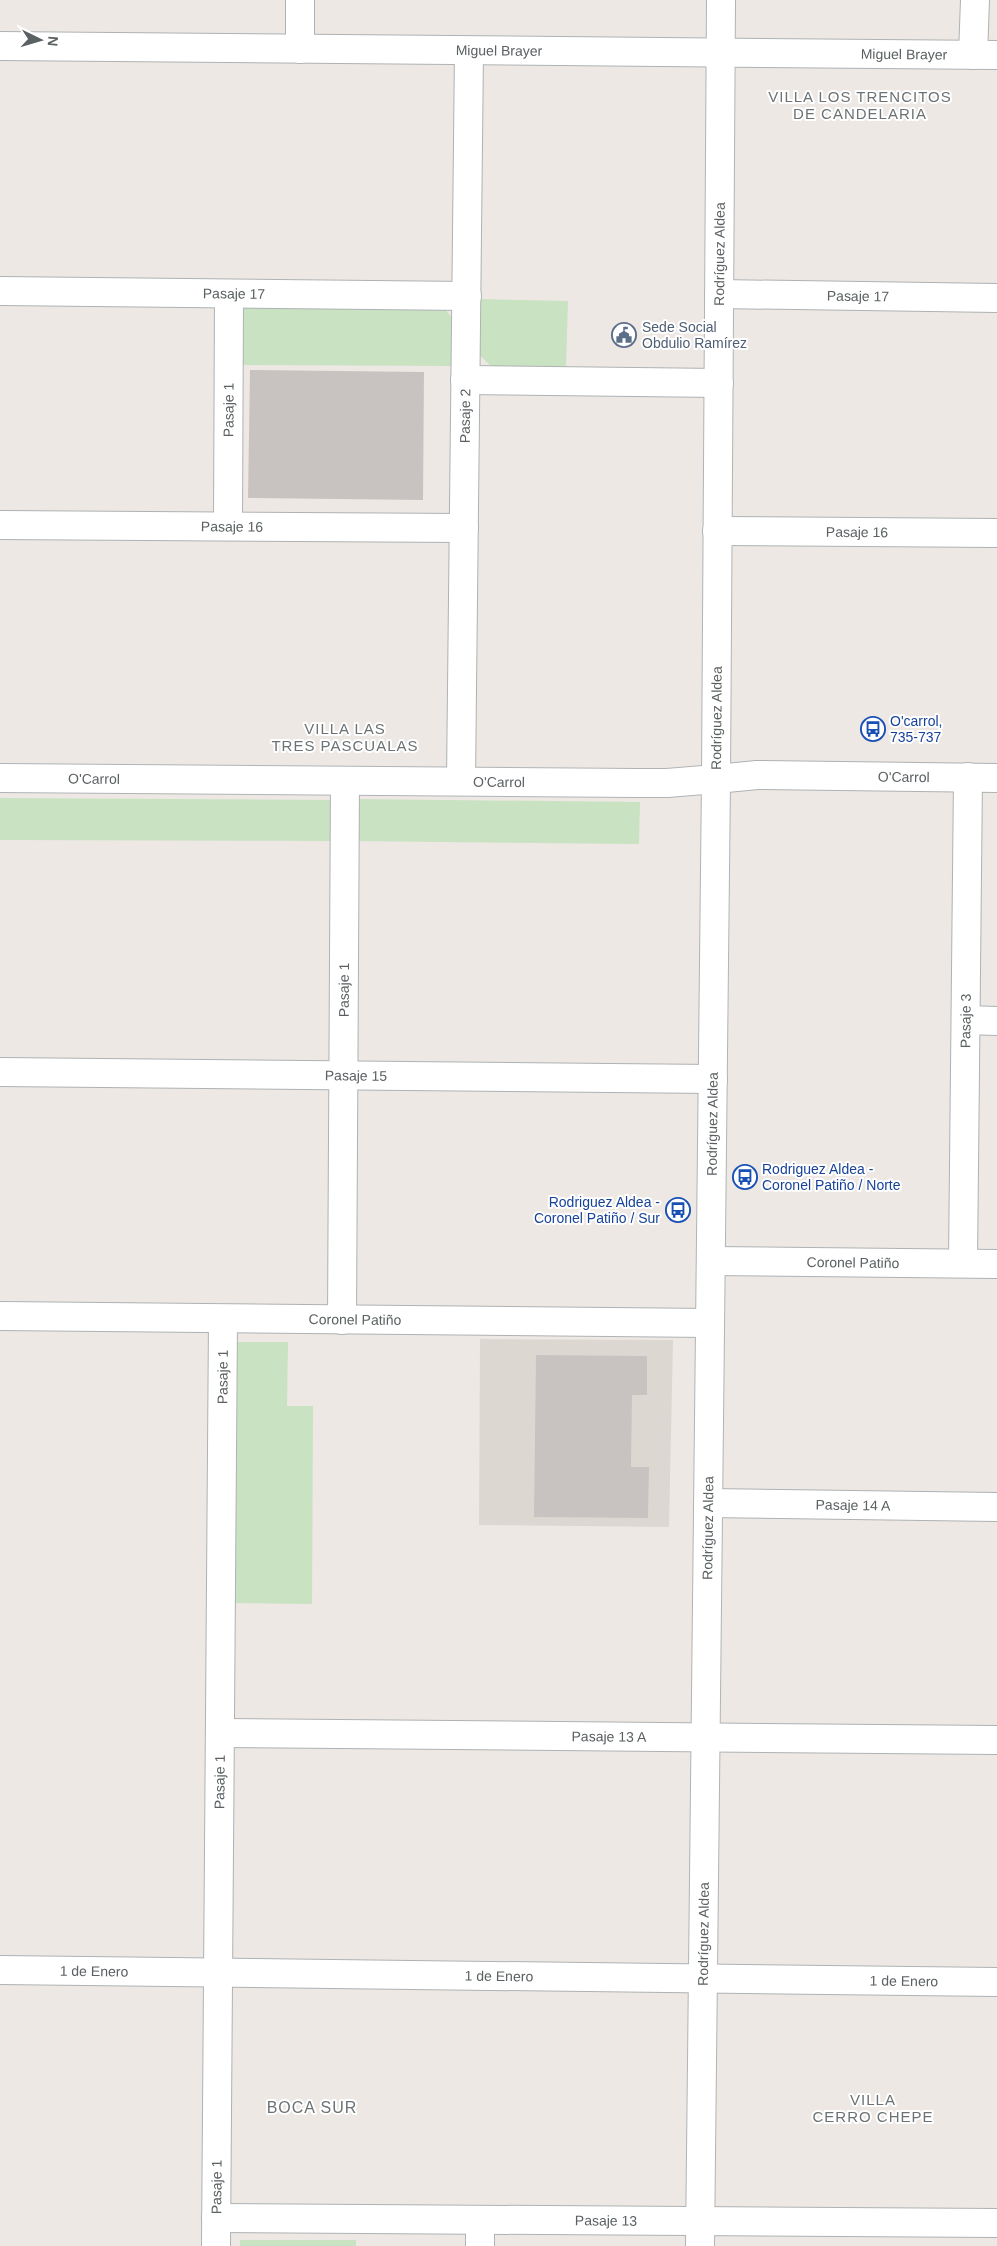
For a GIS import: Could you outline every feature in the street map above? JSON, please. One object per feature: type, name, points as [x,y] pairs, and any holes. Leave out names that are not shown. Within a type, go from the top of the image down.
[{"type":"street","points":[[300,0],[300,49]]},
{"type":"street","name":"Rodríguez Aldea","points":[[700,2234],[716,779],[721,0]]},
{"type":"street","points":[[975,0],[985,55]]},
{"type":"street","name":"Miguel Brayer","points":[[0,46],[985,55]]},
{"type":"street","name":"Pasaje 2","points":[[461,782],[470,51]]},
{"type":"street","name":"Pasaje 17","points":[[0,292],[467,296]]},
{"type":"street","name":"Pasaje 1","points":[[228,526],[230,294]]},
{"type":"street","name":"Pasaje 17","points":[[719,294],[997,298]]},
{"type":"street","points":[[466,380],[719,383]]},
{"type":"street","name":"Pasaje 16","points":[[0,524],[464,528]]},
{"type":"street","name":"Pasaje 16","points":[[717,531],[997,533]]},
{"type":"street","name":"O'Carrol","points":[[0,778],[667,783],[757,775],[997,778]]},
{"type":"street","name":"Pasaje 3","points":[[963,1264],[968,777]]},
{"type":"street","name":"Pasaje 1","points":[[342,1320],[345,781]]},
{"type":"street","points":[[966,1020],[997,1021]]},
{"type":"street","name":"Pasaje 15","points":[[0,1072],[713,1079]]},
{"type":"street","name":"Coronel Patiño","points":[[711,1261],[997,1264]]},
{"type":"street","name":"Coronel Patiño","points":[[0,1316],[710,1323]]},
{"type":"street","name":"Pasaje 1","points":[[216,2246],[223,1319]]},
{"type":"street","name":"Pasaje 14 A","points":[[708,1504],[997,1507]]},
{"type":"street","name":"Pasaje 13 A","points":[[220,1733],[997,1740]]},
{"type":"street","name":"1 de Enero","points":[[0,1970],[997,1982]]},
{"type":"street","name":"Pasaje 13","points":[[216,2218],[480,2233],[958,2234],[997,2223]]},
{"type":"shaded area","points":[[480,1339],[673,1340],[669,1527],[479,1525]]},
{"type":"green space","points":[[477,299],[568,301],[566,367],[491,366],[476,352]]},
{"type":"green space","points":[[252,302],[440,304],[451,316],[451,366],[240,365],[240,312]]},
{"type":"green space","points":[[0,798],[334,800],[334,841],[0,840]]},
{"type":"green space","points":[[353,799],[640,802],[639,844],[353,841]]},
{"type":"green space","points":[[236,1342],[288,1342],[287,1406],[313,1406],[312,1604],[235,1603]]},
{"type":"green space","points":[[240,2240],[356,2240],[356,2246],[240,2246]]},
{"type":"building","points":[[250,370],[424,372],[423,500],[248,498]]},
{"type":"building","points":[[536,1355],[647,1356],[647,1395],[632,1395],[631,1467],[649,1467],[648,1518],[534,1517]]},
{"type":"place","name":"Sede Social Obdulio Ramírez","points":[[624,335]]},
{"type":"place","name":"O'carrol, 735-737","points":[[873,729]]},
{"type":"place","name":"Rodriguez Aldea - Coronel Patiño / Norte","points":[[745,1177]]},
{"type":"place","name":"Rodriguez Aldea - Coronel Patiño / Sur","points":[[678,1210]]},
{"type":"district","name":"VILLA LOS TRENCITOS DE CANDELARIA","points":[[860,106]]},
{"type":"district","name":"VILLA LAS TRES PASCUALAS","points":[[345,738]]},
{"type":"district","name":"BOCA SUR","points":[[312,2107]]},
{"type":"district","name":"VILLA CERRO CHEPE","points":[[873,2108]]}]
